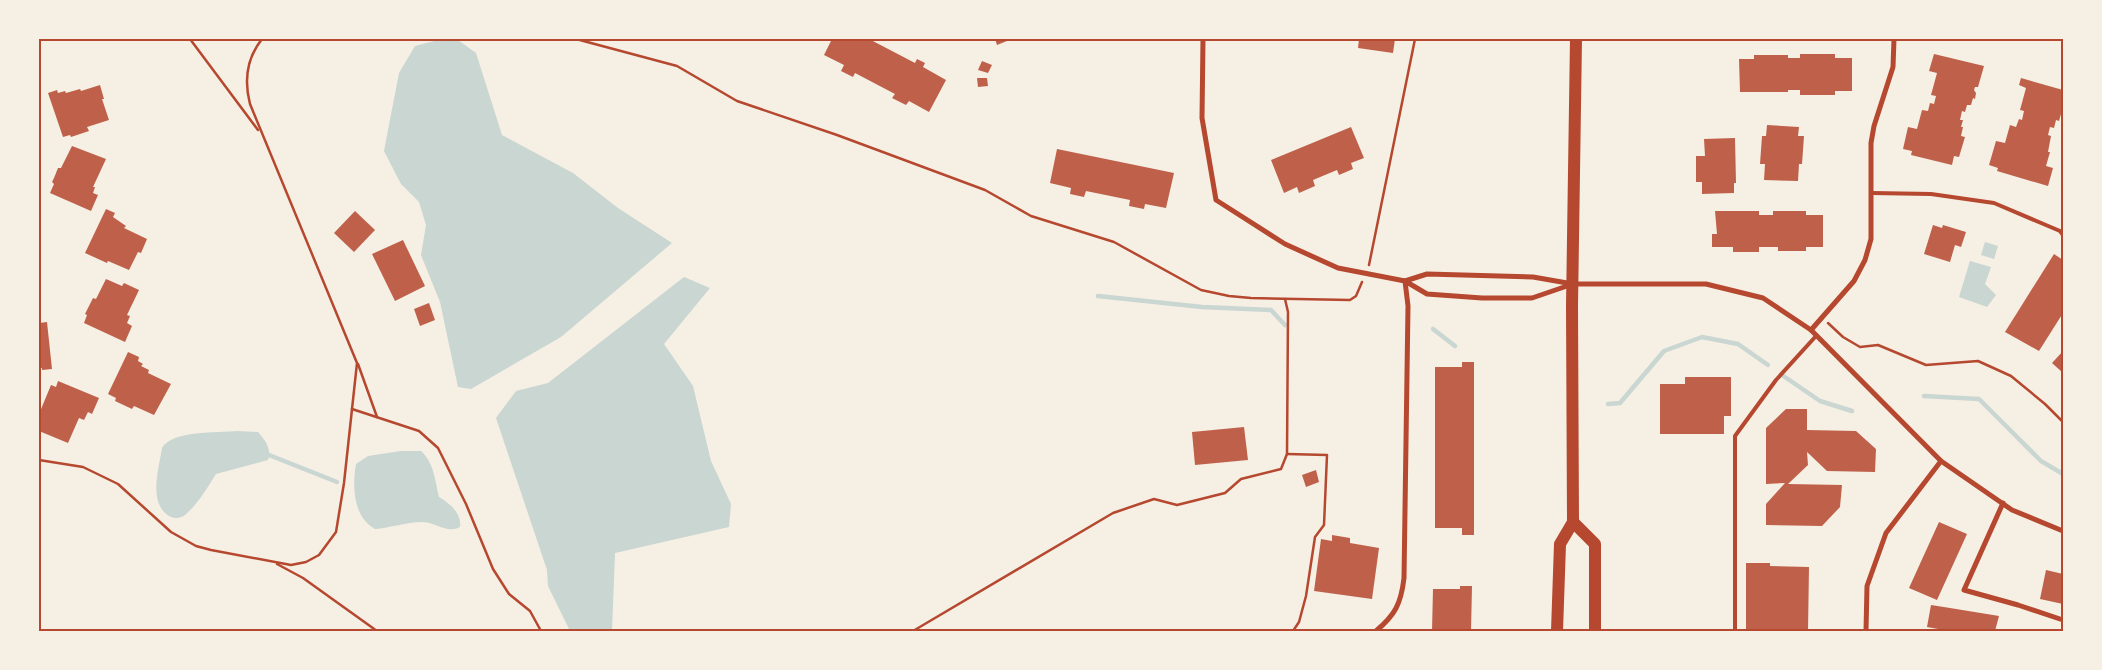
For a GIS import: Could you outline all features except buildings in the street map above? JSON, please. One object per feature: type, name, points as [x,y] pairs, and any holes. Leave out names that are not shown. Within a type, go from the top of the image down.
[{"type":"main road","points":[[1557,631],[1560,544],[1573,522],[1576,39]]},
{"type":"main road","points":[[1573,522],[1595,544],[1595,631]]},
{"type":"street","points":[[1203,39],[1202,118],[1216,200],[1285,244],[1338,268],[1365,275],[1405,281],[1427,294],[1482,298],[1532,298],[1573,284]]},
{"type":"street","points":[[1811,330],[1854,281],[1865,260],[1871,239],[1871,143],[1874,126],[1893,67],[1894,39]]},
{"type":"street","points":[[1405,281],[1427,274],[1533,277],[1573,284],[1706,284],[1763,298],[1811,330],[1941,461],[2012,510],[2063,531]]},
{"type":"street","points":[[1376,631],[1397,610],[1404,578],[1408,306],[1405,281]]},
{"type":"street","points":[[1866,631],[1867,586],[1886,533],[1941,461]]},
{"type":"street","points":[[2003,503],[1964,590],[2063,620]]},
{"type":"lane","points":[[1872,193],[1931,194],[1994,203],[2063,235]]},
{"type":"lane","points":[[1735,631],[1735,436],[1776,380],[1816,336]]},
{"type":"path","points":[[190,39],[262,136]]},
{"type":"path","points":[[262,39],[251,58],[246,90],[262,136],[357,363],[377,417]]},
{"type":"path","points":[[576,39],[677,66],[737,101],[985,190],[1031,216],[1114,242],[1201,290],[1230,296],[1350,300],[1356,296],[1370,261],[1415,39]]},
{"type":"path","points":[[913,631],[1113,513],[1154,499],[1177,505],[1225,493],[1241,479],[1281,469],[1286,454],[1288,312],[1285,299]]},
{"type":"path","points":[[1822,317],[1843,337],[1860,347],[1878,345],[1926,365],[1978,361],[2011,376],[2045,404],[2063,422]]},
{"type":"path","points":[[39,460],[83,467],[118,484],[171,532],[196,546],[226,554],[291,565],[306,562],[319,555],[336,532],[344,483],[357,363]]},
{"type":"path","points":[[352,409],[419,431],[438,448],[466,504],[493,569],[509,594],[530,611],[541,631]]},
{"type":"path","points":[[1286,454],[1327,455],[1324,525],[1315,537],[1306,596],[1299,622],[1293,631]]},
{"type":"path","points":[[274,562],[303,578],[377,631]]},
{"type":"shaded area","points":[[438,40],[458,40],[476,53],[502,135],[573,173],[618,208],[672,243],[561,337],[471,389],[458,387],[440,302],[421,255],[426,225],[419,202],[401,184],[384,151],[399,73],[415,46]]},
{"type":"shaded area","points":[[1985,242],[1998,246],[1994,259],[1981,255]]},
{"type":"shaded area","points":[[1970,261],[1991,267],[1985,284],[1996,295],[1987,307],[1959,297]]},
{"type":"shaded area","points":[[684,277],[710,288],[664,344],[693,386],[711,461],[731,504],[729,527],[615,553],[612,631],[570,631],[548,586],[547,570],[496,418],[516,391],[548,383]]},
{"type":"shaded area","points":[[237,431],[258,432],[268,448],[268,460],[216,474],[190,511],[182,517],[171,517],[159,504],[157,495],[157,475],[162,448],[167,442],[185,435]]},
{"type":"shaded area","points":[[401,451],[421,451],[429,461],[439,497],[451,505],[457,513],[460,527],[450,529],[422,522],[375,529],[362,517],[354,491],[356,464],[368,456]]},
{"type":"waterway","points":[[1098,296],[1202,307],[1271,310],[1285,325]]},
{"type":"waterway","points":[[1433,329],[1455,346]]},
{"type":"waterway","points":[[1608,404],[1620,403],[1664,351],[1702,337],[1738,344],[1768,365]]},
{"type":"waterway","points":[[1782,375],[1820,401],[1852,411]]},
{"type":"waterway","points":[[1924,396],[1979,399],[2041,461],[2063,474]]},
{"type":"waterway","points":[[269,455],[337,482]]}]
